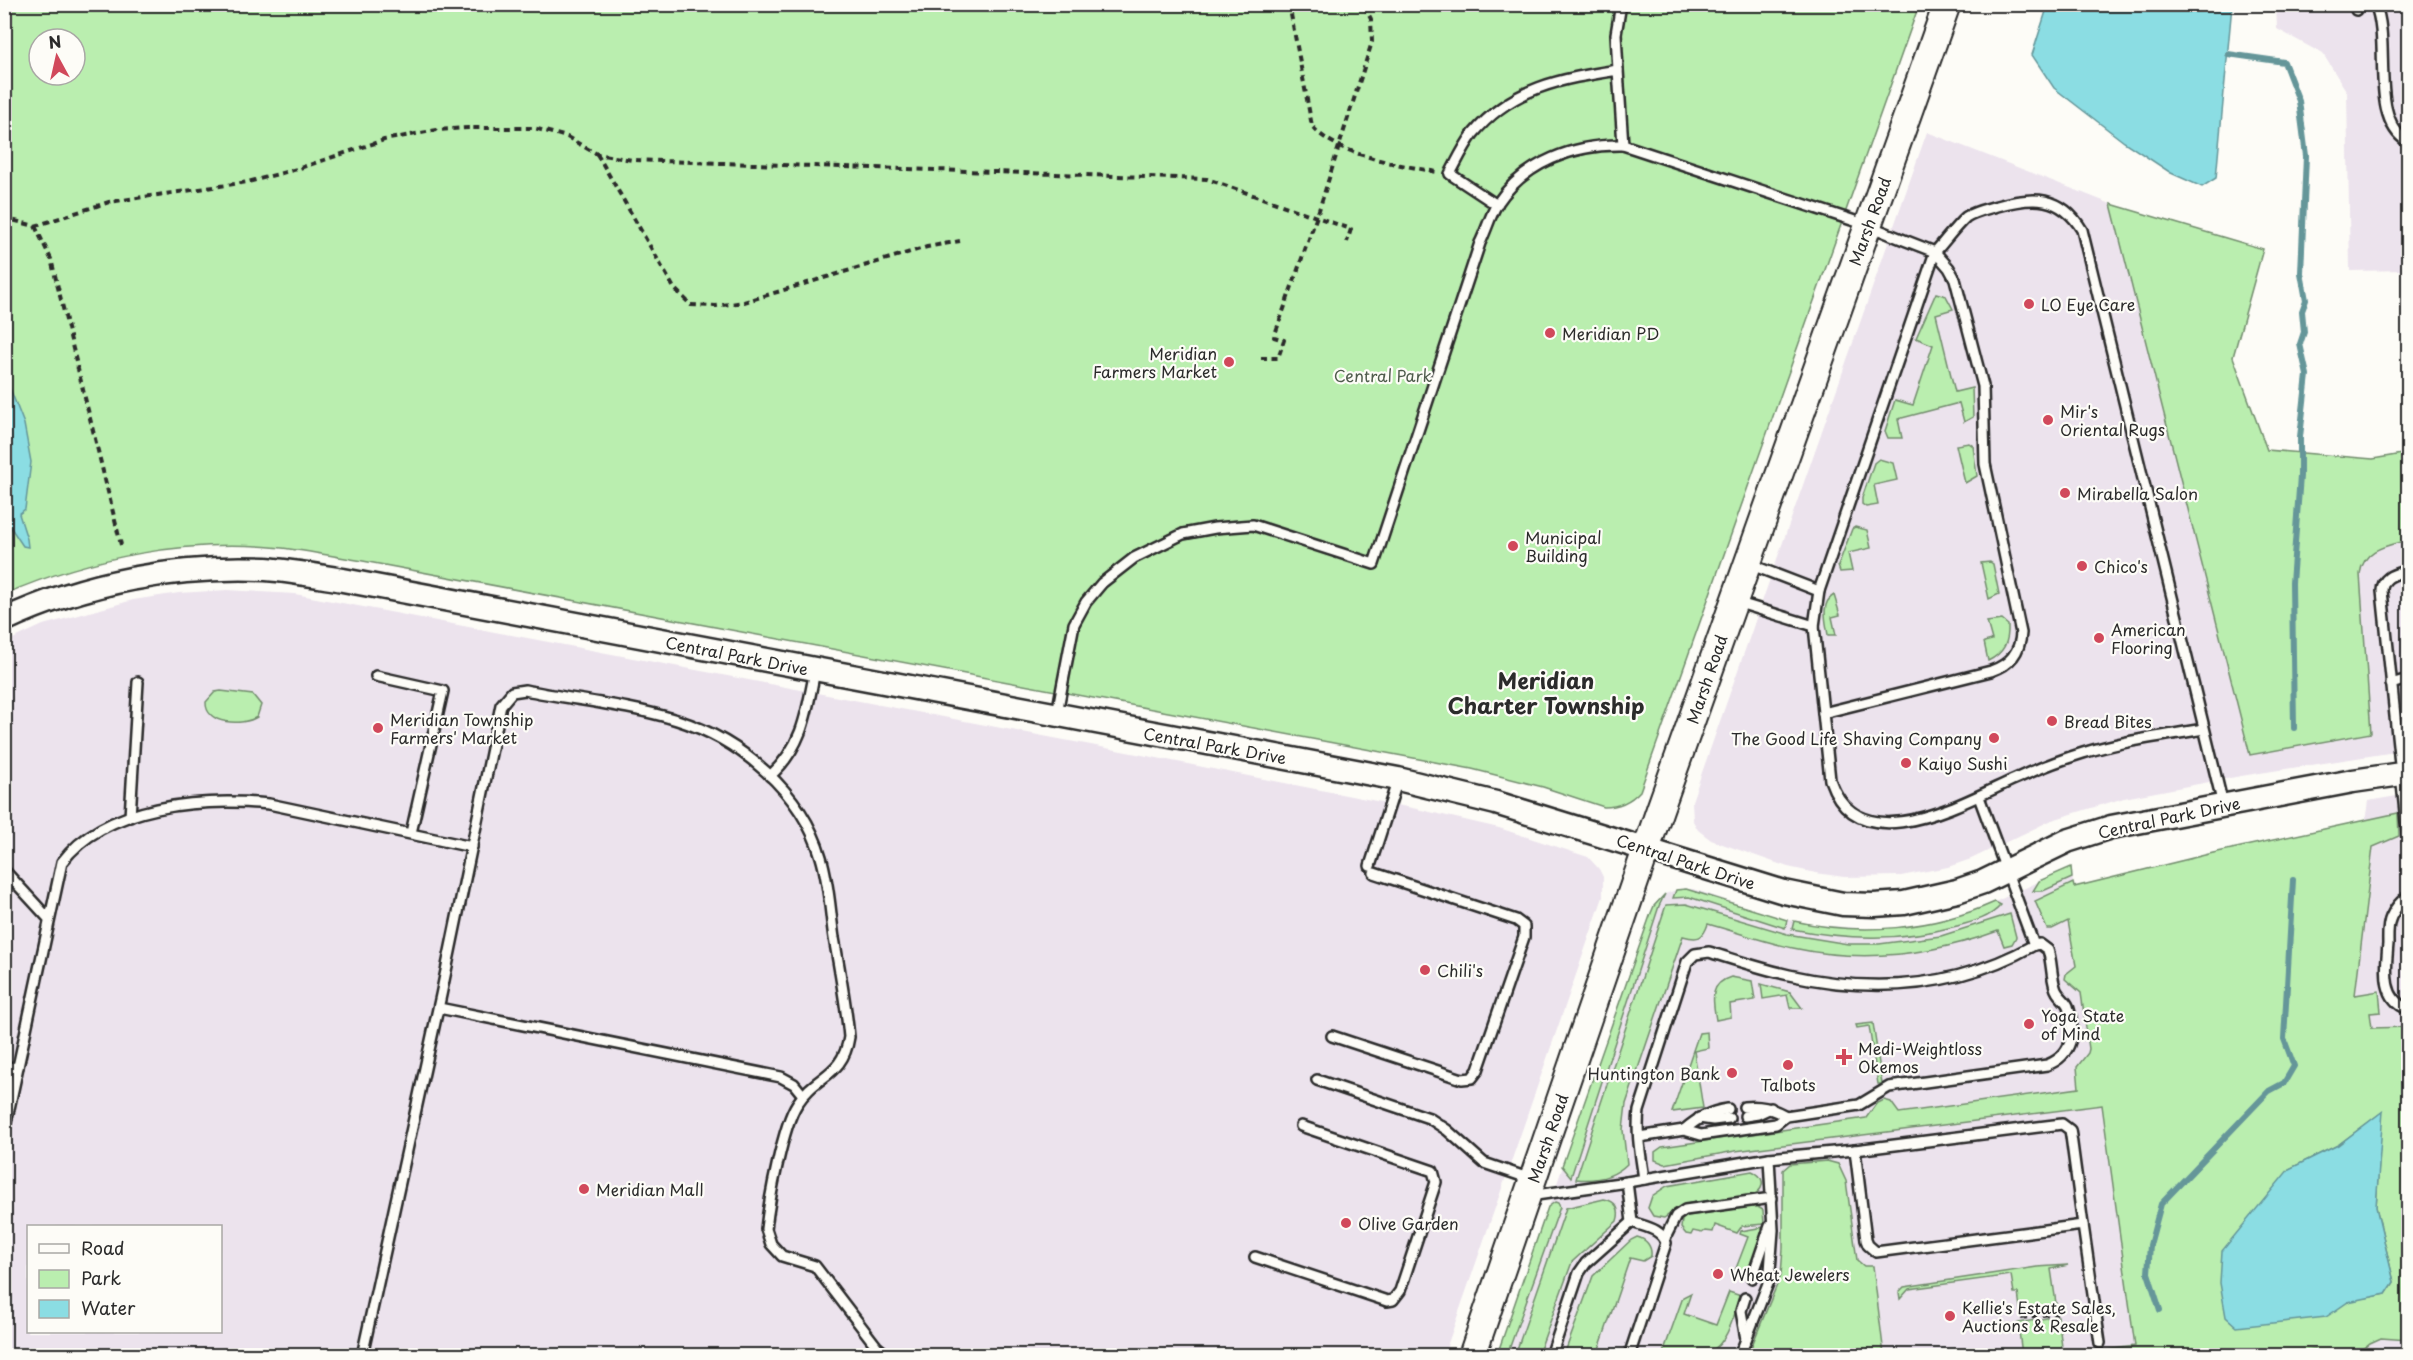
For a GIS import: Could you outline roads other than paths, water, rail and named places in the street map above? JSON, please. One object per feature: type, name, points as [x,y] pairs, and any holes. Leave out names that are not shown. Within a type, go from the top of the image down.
[{"type":"main road","name":"Marsh Road","points":[[1472,1356],[1747,563],[1947,4]]},
{"type":"street","name":"Central Park Drive","points":[[4,620],[67,593],[129,579],[201,569],[268,569],[343,580],[1398,779],[1496,802],[1784,892],[1843,904],[1884,904],[1931,898],[1957,891],[2089,833],[2223,805],[2404,773]]},
{"type":"lane","points":[[1621,4],[1616,34],[1623,145]]},
{"type":"lane","points":[[2375,4],[2380,24],[2388,111],[2398,136],[2409,142]]},
{"type":"lane","points":[[1497,205],[1450,174],[1473,135],[1499,108],[1539,86],[1572,77],[1618,70]]},
{"type":"lane","points":[[1057,716],[1074,624],[1086,602],[1102,583],[1134,558],[1183,534],[1215,528],[1252,525],[1374,564],[1477,252],[1497,205],[1521,177],[1550,158],[1580,148],[1623,145],[1867,225],[1935,252],[1955,279],[1983,386],[1985,464],[2021,633],[2019,647],[2009,662],[1991,671],[1823,713]]},
{"type":"lane","points":[[2204,729],[2117,744],[2083,753],[2023,776],[1947,810],[1916,819],[1881,823],[1860,818],[1838,798],[1830,780],[1814,626],[1819,591],[1935,252],[1962,222],[1974,213],[2028,199],[2041,200],[2064,209],[2072,215],[2082,230],[2223,805]]},
{"type":"lane","points":[[1747,563],[1819,591]]},
{"type":"lane","points":[[2409,570],[2387,578],[2382,586],[2391,684],[2404,773],[2409,841]]},
{"type":"lane","points":[[1734,601],[1814,626]]},
{"type":"lane","points":[[770,776],[788,757],[800,736],[815,670]]},
{"type":"lane","points":[[376,676],[443,691],[411,833]]},
{"type":"lane","points":[[2391,684],[2409,679]]},
{"type":"lane","points":[[130,817],[138,682]]},
{"type":"lane","points":[[362,1356],[439,1008],[501,705],[507,696],[518,690],[677,720],[720,739],[770,776],[804,819],[821,858],[848,1026],[847,1048],[841,1063],[803,1095],[795,1106],[786,1129],[767,1221],[768,1237],[776,1251],[782,1256],[815,1266],[877,1347],[888,1356]]},
{"type":"lane","points":[[1332,1036],[1462,1079],[1472,1078],[1478,1070],[1525,932],[1521,922],[1372,870],[1398,779]]},
{"type":"lane","points":[[1979,797],[2034,945]]},
{"type":"lane","points":[[4,1132],[62,862],[69,852],[90,834],[130,817],[200,804],[254,803],[270,804],[472,847]]},
{"type":"lane","points":[[4,870],[49,919]]},
{"type":"lane","points":[[2409,896],[2399,903],[2389,920],[2386,970],[2387,986],[2394,999],[2409,1009]]},
{"type":"lane","points":[[1639,1137],[1684,1131],[1701,1135],[1776,1124],[1786,1116],[1859,1105],[1895,1086],[2055,1062],[2062,1057],[2072,1038],[2069,1010],[2054,986],[2048,950],[2040,944],[2034,945],[2012,957],[1971,973],[1934,981],[1880,984],[1818,980],[1787,975],[1709,952],[1695,954],[1688,962],[1639,1110],[1639,1137],[1644,1179]]},
{"type":"lane","points":[[439,1008],[781,1077],[794,1084],[803,1095]]},
{"type":"lane","points":[[4,1068],[18,1067]]},
{"type":"lane","points":[[1317,1080],[1429,1118],[1447,1130],[1484,1163],[1530,1188],[1627,1182],[1769,1158],[1855,1150],[2062,1124],[2070,1130],[2100,1343]]},
{"type":"lane","points":[[1744,1111],[1758,1114],[1771,1108],[1786,1116]]},
{"type":"lane","points":[[1684,1131],[1699,1118],[1712,1111],[1728,1114]]},
{"type":"lane","points":[[1256,1257],[1387,1301],[1393,1300],[1400,1291],[1436,1182],[1433,1171],[1301,1126]]},
{"type":"lane","points":[[1855,1150],[1866,1240],[1876,1252],[2084,1225]]},
{"type":"lane","points":[[1737,1356],[1769,1281],[1773,1220],[1769,1158]]},
{"type":"lane","points":[[1627,1182],[1632,1222]]},
{"type":"lane","points":[[1629,1356],[1665,1250],[1665,1238],[1676,1216],[1685,1210],[1772,1198]]},
{"type":"lane","points":[[1752,1278],[1773,1220]]},
{"type":"lane","points":[[1632,1222],[1658,1232],[1665,1238]]},
{"type":"lane","points":[[1551,1356],[1579,1273],[1586,1263],[1632,1222]]},
{"type":"lane","points":[[1745,1298],[1741,1311],[1746,1339]]},
{"type":"water","points":[[2048,5],[2232,5],[2216,178],[2202,187],[2171,173],[2124,142],[2054,88],[2032,55]]},
{"type":"water","points":[[5,381],[24,424],[31,462],[25,509],[19,514],[28,547],[23,546],[5,519]]},
{"type":"water","points":[[2383,1111],[2376,1207],[2394,1282],[2386,1294],[2348,1302],[2326,1317],[2237,1327],[2226,1317],[2220,1283],[2222,1251],[2289,1169],[2338,1145]]},
{"type":"waterway","points":[[2228,54],[2284,62],[2299,101],[2306,156],[2301,273],[2306,300],[2302,311],[2304,332],[2300,344],[2307,375],[2300,437],[2300,476],[2292,583],[2294,728]]},
{"type":"waterway","points":[[2160,1310],[2148,1273],[2150,1245],[2161,1204],[2269,1091],[2284,1083],[2294,1066],[2284,1039],[2293,880]]},
{"type":"place","name":"LO Eye Care","points":[[2029,304]]},
{"type":"place","name":"Meridian PD","points":[[1550,333]]},
{"type":"place","name":"Meridian Farmers Market","points":[[1229,362]]},
{"type":"place","name":"Mir's Oriental Rugs","points":[[2048,420]]},
{"type":"place","name":"Mirabella Salon","points":[[2065,493]]},
{"type":"place","name":"Municipal Building","points":[[1513,546]]},
{"type":"place","name":"Chico's","points":[[2082,566]]},
{"type":"place","name":"American Flooring","points":[[2099,638]]},
{"type":"place","name":"Bread Bites","points":[[2052,721]]},
{"type":"place","name":"Meridian Township Farmers' Market","points":[[378,728]]},
{"type":"place","name":"The Good Life Shaving Company","points":[[1994,738]]},
{"type":"place","name":"Kaiyo Sushi","points":[[1906,763]]},
{"type":"place","name":"Chili's","points":[[1425,970]]},
{"type":"place","name":"Yoga State of Mind","points":[[2029,1024]]},
{"type":"place","name":"Medi-Weightloss Okemos","points":[[1844,1057]]},
{"type":"place","name":"Talbots","points":[[1788,1065]]},
{"type":"place","name":"Huntington Bank","points":[[1732,1073]]},
{"type":"place","name":"Meridian Mall","points":[[584,1189]]},
{"type":"place","name":"Olive Garden","points":[[1346,1223]]},
{"type":"place","name":"Wheat Jewelers","points":[[1718,1274]]},
{"type":"place","name":"Kellie's Estate Sales, Auctions & Resale","points":[[1950,1316]]},
{"type":"district","name":"Meridian Charter Township","points":[[1546,692]]},
{"type":"park label","name":"Central Park","points":[[1383,375]]}]
